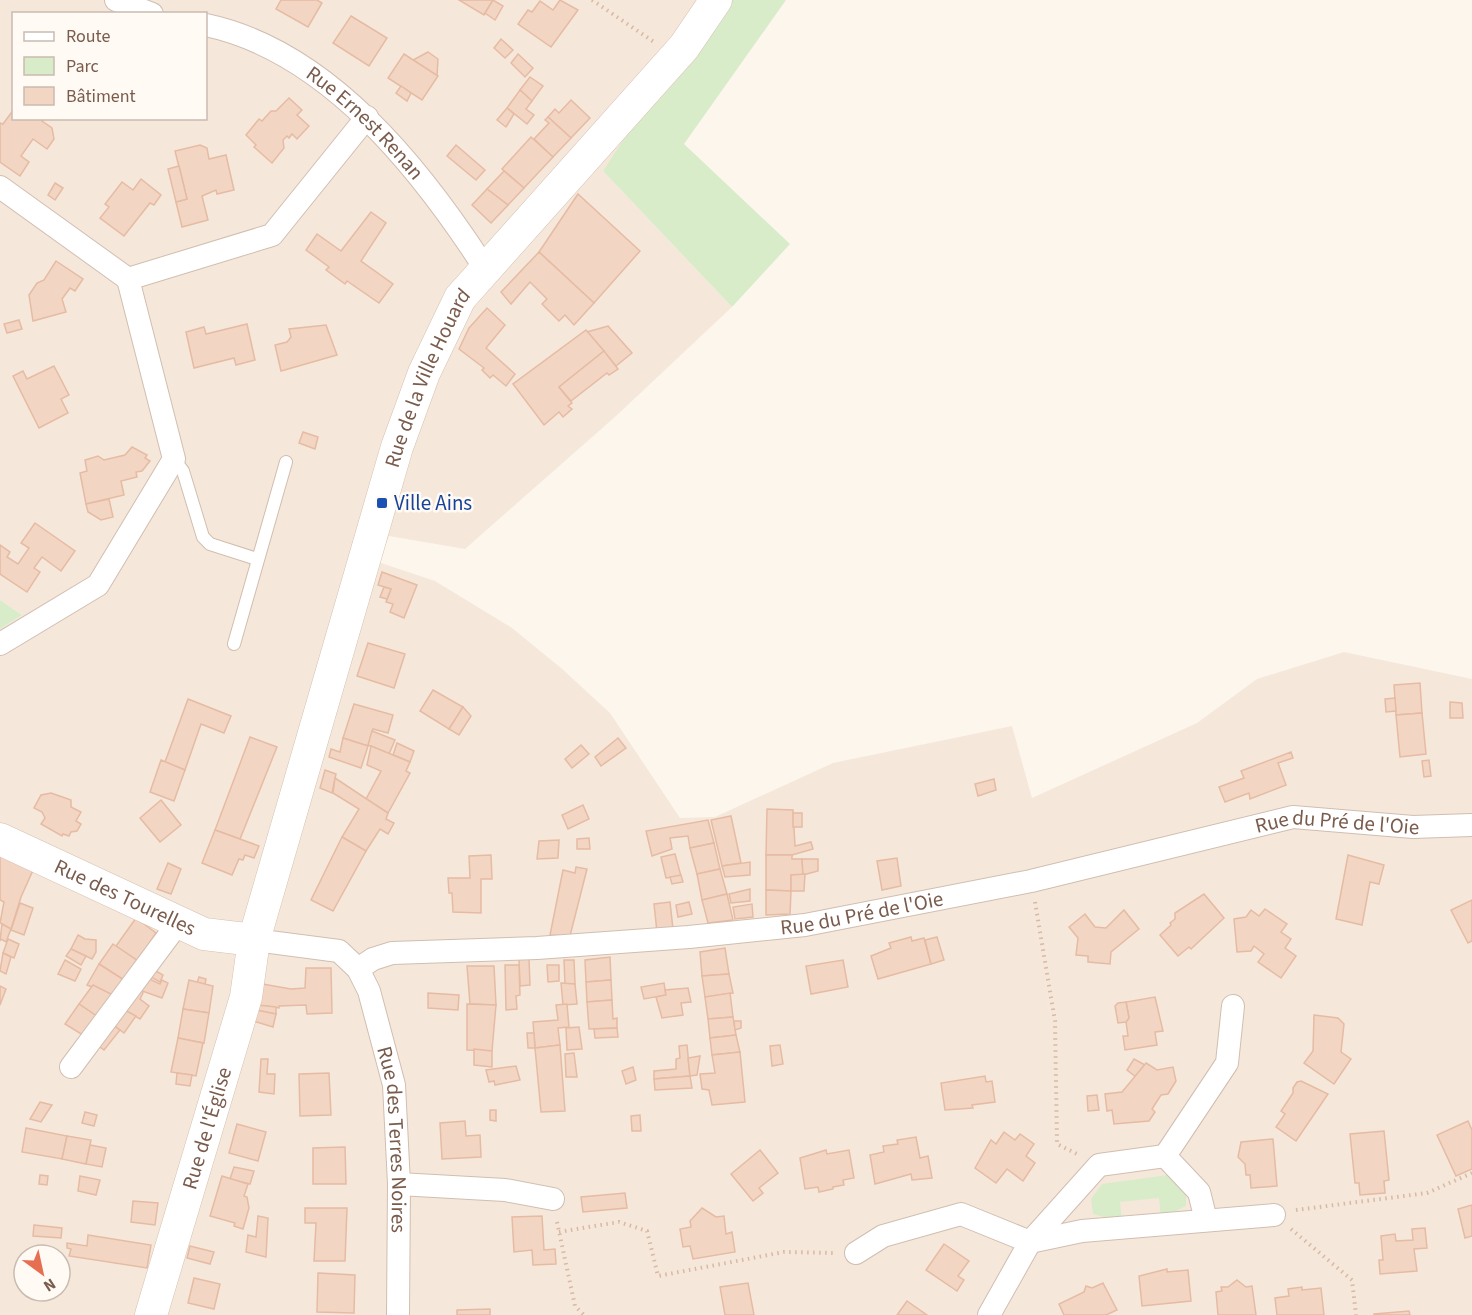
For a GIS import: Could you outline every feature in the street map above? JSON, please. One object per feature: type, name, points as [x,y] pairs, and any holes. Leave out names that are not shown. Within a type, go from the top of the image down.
[{"type":"street","points":[[116,0],[147,12]]},
{"type":"street","name":"Rue de la Ville Houard","points":[[254,940],[397,447],[424,373],[460,298],[674,58],[716,0]]},
{"type":"street","name":"Rue Ernest Renan","points":[[207,25],[234,31],[277,49],[367,117],[418,174],[486,270]]},
{"type":"street","points":[[128,279],[272,235],[367,117]]},
{"type":"street","points":[[0,187],[128,279],[174,459],[98,585],[0,644]]},
{"type":"street","name":"Rue du Pré de l'Oie","points":[[358,969],[373,959],[392,953],[537,948],[689,937],[805,925],[1031,881],[1293,817],[1413,827],[1472,825]]},
{"type":"street","name":"Rue des Tourelles","points":[[0,839],[204,934],[254,940]]},
{"type":"street","points":[[71,1067],[179,922]]},
{"type":"street","points":[[254,940],[339,951],[358,969]]},
{"type":"street","name":"Rue de l'Église","points":[[151,1315],[246,997],[254,940]]},
{"type":"street","name":"Rue des Terres Noires","points":[[358,969],[369,992],[394,1085],[399,1184],[398,1315]]},
{"type":"street","points":[[989,1315],[1030,1242],[1099,1165],[1165,1156],[1227,1063],[1233,1006]]},
{"type":"street","points":[[1165,1156],[1198,1192],[1206,1220]]},
{"type":"street","points":[[399,1184],[505,1190],[553,1199]]},
{"type":"street","points":[[856,1253],[883,1236],[961,1214],[1030,1242],[1082,1231],[1274,1215]]},
{"type":"lane","points":[[174,459],[183,471],[203,537],[210,544],[257,559]]},
{"type":"lane","points":[[234,644],[286,462]]},
{"type":"path","points":[[592,0],[674,58]]},
{"type":"path","points":[[1031,881],[1055,1021],[1057,1144],[1099,1165]]},
{"type":"path","points":[[1274,1215],[1312,1206],[1427,1193],[1472,1173]]},
{"type":"path","points":[[553,1199],[575,1306],[584,1315]]},
{"type":"path","points":[[1274,1215],[1352,1280],[1356,1315]]},
{"type":"path","points":[[559,1232],[619,1222],[647,1231],[658,1276],[784,1252],[856,1253]]},
{"type":"shaded area","points":[[0,0],[722,0],[603,171],[732,307],[616,416],[465,549],[389,536],[378,562],[435,581],[512,628],[561,668],[610,713],[680,818],[715,817],[833,763],[1012,726],[1032,798],[1197,723],[1257,679],[1344,652],[1472,679],[1472,1315],[0,1315],[0,629],[22,615],[0,600]]},
{"type":"green space","points":[[714,0],[786,0],[684,144],[790,244],[732,307],[603,171]]},
{"type":"green space","points":[[0,600],[22,615],[0,629]]},
{"type":"green space","points":[[1168,1175],[1186,1189],[1186,1206],[1161,1218],[1159,1198],[1120,1202],[1122,1222],[1093,1214],[1091,1199],[1102,1184]]},
{"type":"building","points":[[281,0],[317,0],[322,3],[308,27],[276,9]]},
{"type":"building","points":[[459,0],[493,0],[484,15]]},
{"type":"building","points":[[493,0],[503,6],[495,20],[485,13]]},
{"type":"building","points":[[560,0],[578,10],[551,47],[518,24],[528,10],[532,12],[540,1],[553,10]]},
{"type":"building","points":[[351,16],[387,38],[369,66],[333,43]]},
{"type":"building","points":[[501,39],[513,50],[505,58],[494,48]]},
{"type":"building","points":[[428,52],[438,59],[437,76],[413,60]]},
{"type":"building","points":[[404,54],[438,76],[422,100],[388,78]]},
{"type":"building","points":[[518,54],[533,68],[525,77],[511,63]]},
{"type":"building","points":[[530,77],[543,86],[532,101],[520,90]]},
{"type":"building","points":[[401,86],[411,93],[407,101],[396,93]]},
{"type":"building","points":[[520,90],[532,101],[526,109],[534,115],[527,124],[507,108]]},
{"type":"building","points":[[289,98],[302,110],[297,115],[309,126],[297,139],[292,134],[283,140],[284,148],[272,163],[254,147],[256,145],[246,135],[259,119],[262,121]]},
{"type":"building","points":[[571,100],[590,118],[571,138],[548,117],[555,109],[559,113]]},
{"type":"building","points":[[507,108],[514,114],[506,127],[497,120]]},
{"type":"building","points":[[12,112],[12,120],[43,120],[52,128],[54,139],[47,149],[33,139],[21,156],[29,162],[20,176],[0,162],[0,123],[3,124]]},
{"type":"building","points":[[548,117],[571,138],[553,157],[534,139],[549,123],[545,120]]},
{"type":"building","points":[[531,137],[553,157],[524,188],[502,169]]},
{"type":"building","points":[[200,145],[207,148],[209,159],[226,155],[234,190],[217,194],[216,190],[202,196],[208,220],[182,227],[176,202],[187,199],[175,151]]},
{"type":"building","points":[[456,145],[485,170],[476,180],[447,156]]},
{"type":"building","points":[[179,166],[187,199],[176,202],[168,169]]},
{"type":"building","points":[[504,171],[524,188],[508,205],[487,189]]},
{"type":"building","points":[[141,179],[161,195],[154,205],[150,203],[124,236],[100,218],[109,207],[105,204],[122,182],[133,190]]},
{"type":"building","points":[[55,183],[63,188],[55,200],[48,195]]},
{"type":"building","points":[[487,189],[508,205],[491,223],[472,205]]},
{"type":"building","points":[[578,194],[640,251],[594,303],[539,252]]},
{"type":"building","points":[[371,212],[386,223],[361,261],[393,284],[379,303],[347,281],[345,284],[326,270],[329,267],[306,250],[317,234],[341,251]]},
{"type":"building","points":[[539,252],[594,303],[574,325],[565,315],[559,321],[542,304],[547,299],[530,282],[511,304],[501,292]]},
{"type":"building","points":[[56,261],[83,279],[75,291],[70,288],[62,299],[66,312],[33,321],[29,295],[37,283],[44,280]]},
{"type":"building","points":[[487,308],[505,325],[486,348],[515,374],[506,386],[493,375],[490,378],[482,370],[484,368],[459,349],[469,328]]},
{"type":"building","points":[[19,320],[22,329],[7,333],[4,324]]},
{"type":"building","points":[[247,324],[255,360],[236,365],[234,358],[194,368],[186,332],[204,327],[206,334]]},
{"type":"building","points":[[326,325],[337,355],[281,371],[275,345],[287,342],[291,337],[289,329]]},
{"type":"building","points":[[608,326],[632,353],[616,366],[587,332]]},
{"type":"building","points":[[586,330],[604,351],[559,387],[572,403],[568,406],[572,409],[563,417],[559,412],[544,425],[513,384]]},
{"type":"building","points":[[604,351],[618,369],[609,375],[607,373],[571,401],[559,387]]},
{"type":"building","points":[[54,366],[69,395],[61,399],[68,413],[39,428],[13,376],[23,371],[27,379]]},
{"type":"building","points":[[303,432],[318,437],[315,449],[299,443]]},
{"type":"building","points":[[132,447],[147,455],[145,458],[150,461],[142,471],[136,472],[137,477],[121,481],[124,495],[86,504],[80,473],[87,471],[85,460],[98,456],[104,460],[125,455]]},
{"type":"building","points":[[109,499],[113,517],[101,520],[88,512],[86,504]]},
{"type":"building","points":[[35,523],[75,551],[61,571],[42,557],[34,568],[40,572],[27,592],[0,574],[0,545],[10,552],[7,557],[18,564],[29,548],[21,543]]},
{"type":"building","points":[[382,572],[417,585],[404,618],[390,612],[393,604],[386,602],[391,589],[378,585]]},
{"type":"building","points":[[384,587],[391,589],[387,599],[380,597]]},
{"type":"building","points":[[368,643],[405,654],[394,688],[357,676]]},
{"type":"building","points":[[1420,683],[1422,713],[1396,715],[1394,685]]},
{"type":"building","points":[[433,690],[463,707],[449,729],[420,711]]},
{"type":"building","points":[[1395,698],[1396,711],[1386,712],[1385,699]]},
{"type":"building","points":[[188,699],[231,716],[224,733],[201,724],[185,770],[165,762]]},
{"type":"building","points":[[1450,702],[1462,703],[1463,718],[1450,718]]},
{"type":"building","points":[[354,704],[393,715],[388,733],[373,729],[368,746],[343,738]]},
{"type":"building","points":[[463,707],[471,716],[459,735],[449,729]]},
{"type":"building","points":[[1422,713],[1426,754],[1400,757],[1396,715]]},
{"type":"building","points":[[372,731],[395,740],[389,754],[368,745]]},
{"type":"building","points":[[250,737],[277,747],[240,839],[215,830]]},
{"type":"building","points":[[343,738],[368,746],[361,768],[329,757],[331,749],[340,752]]},
{"type":"building","points":[[618,738],[626,748],[601,766],[595,757]]},
{"type":"building","points":[[397,743],[414,751],[410,762],[393,755]]},
{"type":"building","points":[[581,745],[589,754],[572,768],[565,759]]},
{"type":"building","points":[[371,746],[410,762],[406,771],[410,773],[388,813],[366,799],[381,771],[367,765]]},
{"type":"building","points":[[1291,752],[1293,758],[1278,763],[1286,785],[1250,799],[1249,793],[1225,802],[1219,787],[1244,778],[1241,771]]},
{"type":"building","points":[[161,760],[185,770],[174,801],[150,792]]},
{"type":"building","points":[[1429,760],[1431,776],[1424,777],[1422,761]]},
{"type":"building","points":[[325,770],[336,774],[332,793],[320,788]]},
{"type":"building","points":[[335,778],[388,813],[386,819],[394,823],[388,834],[380,829],[366,851],[342,837],[359,809],[333,793]]},
{"type":"building","points":[[994,779],[996,790],[978,796],[975,784]]},
{"type":"building","points":[[51,793],[71,800],[71,807],[81,812],[76,821],[81,824],[77,831],[71,832],[69,836],[63,834],[62,836],[41,824],[45,818],[42,812],[34,808],[41,795]]},
{"type":"building","points":[[161,800],[181,825],[160,842],[140,818]]},
{"type":"building","points":[[583,805],[589,819],[568,829],[562,815]]},
{"type":"building","points":[[767,809],[793,810],[795,846],[811,842],[813,849],[792,855],[766,855]]},
{"type":"building","points":[[793,813],[802,813],[802,827],[793,827]]},
{"type":"building","points":[[731,816],[741,863],[722,866],[711,820]]},
{"type":"building","points":[[708,820],[714,843],[690,848],[688,836],[670,838],[672,849],[652,856],[646,831]]},
{"type":"building","points":[[215,830],[259,846],[254,858],[245,855],[243,860],[239,859],[232,875],[202,863]]},
{"type":"building","points":[[342,837],[366,851],[333,911],[311,900]]},
{"type":"building","points":[[589,838],[590,849],[577,849],[577,839]]},
{"type":"building","points":[[559,840],[558,858],[537,859],[539,841]]},
{"type":"building","points":[[714,843],[720,869],[697,874],[690,848]]},
{"type":"building","points":[[0,851],[34,868],[21,897],[11,929],[0,923],[4,902],[0,900]]},
{"type":"building","points":[[675,854],[681,876],[666,878],[661,857]]},
{"type":"building","points":[[491,855],[492,879],[481,879],[481,913],[453,912],[448,878],[470,878],[469,856]]},
{"type":"building","points":[[766,855],[792,855],[792,859],[802,859],[803,875],[791,875],[791,891],[766,890]]},
{"type":"building","points":[[1348,855],[1384,865],[1379,884],[1370,882],[1362,925],[1336,919]]},
{"type":"building","points":[[897,858],[901,886],[882,890],[877,861]]},
{"type":"building","points":[[802,859],[818,859],[818,871],[803,875]]},
{"type":"building","points":[[750,862],[750,875],[725,877],[722,866]]},
{"type":"building","points":[[168,863],[181,869],[171,894],[157,889]]},
{"type":"building","points":[[576,867],[587,869],[570,936],[550,935],[563,870],[575,873]]},
{"type":"building","points":[[720,869],[727,894],[702,900],[697,874]]},
{"type":"building","points":[[805,874],[804,891],[791,891],[791,875]]},
{"type":"building","points":[[681,875],[683,882],[672,884],[670,877]]},
{"type":"building","points":[[750,889],[750,901],[731,903],[729,894]]},
{"type":"building","points":[[766,890],[791,891],[790,914],[766,915]]},
{"type":"building","points":[[727,894],[733,920],[708,923],[702,900]]},
{"type":"building","points":[[1204,894],[1224,918],[1191,949],[1189,947],[1178,956],[1160,935],[1171,925],[1170,923],[1175,919],[1175,913]]},
{"type":"building","points":[[1472,900],[1472,941],[1468,943],[1451,910]]},
{"type":"building","points":[[670,902],[673,929],[657,932],[654,904]]},
{"type":"building","points":[[689,902],[692,914],[678,917],[676,905]]},
{"type":"building","points":[[20,903],[33,908],[24,935],[11,930]]},
{"type":"building","points":[[752,904],[753,917],[735,919],[733,907]]},
{"type":"building","points":[[1265,909],[1287,924],[1281,932],[1291,939],[1285,948],[1296,956],[1281,978],[1258,962],[1264,954],[1254,946],[1251,951],[1237,952],[1234,919],[1246,917],[1251,910],[1259,916]]},
{"type":"building","points":[[1124,910],[1139,929],[1111,952],[1110,964],[1088,962],[1088,956],[1076,955],[1078,938],[1069,927],[1085,914],[1095,927],[1106,928]]},
{"type":"building","points":[[136,918],[156,933],[138,961],[116,946]]},
{"type":"building","points":[[2,924],[11,929],[6,942],[1,939],[0,941]]},
{"type":"building","points":[[78,935],[85,939],[96,940],[96,952],[92,959],[71,949]]},
{"type":"building","points":[[911,937],[912,941],[924,938],[931,964],[878,979],[871,956],[891,948],[889,943]]},
{"type":"building","points":[[937,937],[944,960],[931,964],[925,940]]},
{"type":"building","points":[[8,939],[19,944],[14,958],[3,953]]},
{"type":"building","points":[[113,944],[138,961],[124,980],[99,964]]},
{"type":"building","points":[[725,948],[729,974],[702,976],[700,952]]},
{"type":"building","points":[[71,949],[86,956],[81,965],[66,956]]},
{"type":"building","points":[[3,953],[11,957],[6,974],[0,971]]},
{"type":"building","points":[[610,957],[611,980],[586,982],[585,960]]},
{"type":"building","points":[[519,959],[529,959],[530,985],[520,986]]},
{"type":"building","points":[[65,960],[81,969],[75,981],[58,974]]},
{"type":"building","points":[[564,960],[574,960],[575,984],[565,984]]},
{"type":"building","points":[[843,960],[848,987],[811,994],[806,966]]},
{"type":"building","points":[[99,964],[124,980],[113,995],[87,985]]},
{"type":"building","points":[[505,965],[519,965],[520,995],[516,996],[517,1009],[506,1010]]},
{"type":"building","points":[[547,965],[559,965],[559,981],[548,982]]},
{"type":"building","points":[[467,966],[494,966],[496,1005],[470,1004]]},
{"type":"building","points":[[306,968],[331,968],[332,1013],[307,1014],[306,1005],[279,1006],[279,1008],[257,1005],[263,984],[291,989],[305,988]]},
{"type":"building","points":[[154,970],[163,975],[160,982],[151,977]]},
{"type":"building","points":[[729,974],[733,993],[705,997],[702,976]]},
{"type":"building","points":[[143,976],[160,984],[162,980],[168,983],[162,998],[142,991],[137,983]]},
{"type":"building","points":[[199,977],[206,979],[205,984],[197,983]]},
{"type":"building","points":[[189,980],[213,986],[209,1013],[183,1009]]},
{"type":"building","points":[[611,980],[612,1000],[587,1002],[586,982]]},
{"type":"building","points":[[137,983],[143,993],[140,999],[149,1006],[140,1019],[119,1007]]},
{"type":"building","points":[[561,983],[575,984],[577,1004],[563,1005]]},
{"type":"building","points":[[664,983],[666,995],[644,999],[641,987]]},
{"type":"building","points":[[93,985],[113,995],[98,1017],[79,1004]]},
{"type":"building","points":[[0,986],[6,989],[0,1005]]},
{"type":"building","points":[[688,988],[691,1002],[681,1003],[683,1015],[662,1018],[656,997],[666,995],[665,990]]},
{"type":"building","points":[[428,993],[459,995],[458,1010],[428,1008]]},
{"type":"building","points":[[730,993],[733,1017],[708,1019],[705,997]]},
{"type":"building","points":[[1155,997],[1163,1031],[1155,1032],[1157,1045],[1125,1050],[1123,1036],[1128,1036],[1126,1022],[1129,1018],[1126,1002]]},
{"type":"building","points":[[612,1000],[613,1019],[617,1018],[617,1028],[589,1029],[587,1002]]},
{"type":"building","points":[[1126,1002],[1129,1018],[1126,1022],[1118,1023],[1115,1006]]},
{"type":"building","points":[[79,1004],[98,1017],[86,1037],[65,1024]]},
{"type":"building","points":[[467,1004],[496,1005],[492,1051],[467,1050]]},
{"type":"building","points":[[567,1004],[569,1027],[558,1028],[560,1045],[535,1048],[533,1022],[558,1020],[556,1005]]},
{"type":"building","points":[[257,1005],[276,1007],[276,1014],[256,1010]]},
{"type":"building","points":[[119,1007],[136,1016],[124,1033],[108,1021]]},
{"type":"building","points":[[183,1009],[209,1013],[204,1043],[178,1038]]},
{"type":"building","points":[[256,1010],[276,1014],[273,1027],[253,1021]]},
{"type":"building","points":[[1314,1015],[1338,1018],[1344,1024],[1341,1052],[1351,1059],[1334,1084],[1304,1063],[1313,1051]]},
{"type":"building","points":[[733,1017],[736,1035],[710,1038],[708,1019]]},
{"type":"building","points":[[734,1021],[741,1021],[741,1028],[735,1030]]},
{"type":"building","points":[[111,1024],[120,1030],[104,1050],[96,1044]]},
{"type":"building","points":[[579,1027],[582,1049],[567,1050],[566,1028]]},
{"type":"building","points":[[617,1028],[618,1037],[595,1038],[594,1029]]},
{"type":"building","points":[[527,1033],[534,1033],[535,1048],[528,1048]]},
{"type":"building","points":[[736,1035],[740,1052],[712,1055],[710,1038]]},
{"type":"building","points":[[178,1038],[203,1043],[196,1076],[171,1072]]},
{"type":"building","points":[[560,1045],[565,1111],[541,1112],[535,1048]]},
{"type":"building","points":[[687,1045],[690,1076],[654,1079],[654,1071],[676,1069],[676,1059],[680,1058],[679,1046]]},
{"type":"building","points":[[780,1045],[783,1064],[772,1066],[770,1046]]},
{"type":"building","points":[[474,1049],[492,1051],[492,1067],[474,1065]]},
{"type":"building","points":[[740,1052],[745,1102],[712,1105],[709,1090],[702,1089],[700,1074],[715,1073],[712,1055]]},
{"type":"building","points":[[574,1053],[577,1077],[566,1077],[565,1054]]},
{"type":"building","points":[[700,1056],[697,1075],[690,1076],[688,1058]]},
{"type":"building","points":[[261,1059],[268,1059],[267,1074],[275,1074],[274,1094],[259,1092]]},
{"type":"building","points":[[1134,1059],[1145,1065],[1136,1077],[1127,1070]]},
{"type":"building","points":[[1146,1063],[1157,1070],[1173,1067],[1176,1081],[1168,1094],[1161,1095],[1152,1109],[1155,1112],[1149,1121],[1114,1124],[1112,1110],[1107,1111],[1105,1094],[1122,1092]]},
{"type":"building","points":[[516,1066],[520,1080],[495,1085],[494,1081],[489,1082],[486,1070]]},
{"type":"building","points":[[633,1067],[636,1080],[626,1084],[622,1071]]},
{"type":"building","points":[[177,1073],[192,1075],[190,1086],[176,1084]]},
{"type":"building","points":[[329,1073],[331,1115],[300,1116],[299,1074]]},
{"type":"building","points":[[690,1076],[692,1088],[655,1090],[654,1079]]},
{"type":"building","points":[[985,1076],[986,1082],[992,1081],[995,1102],[972,1105],[973,1108],[945,1110],[941,1083]]},
{"type":"building","points":[[1301,1081],[1328,1094],[1296,1141],[1276,1127],[1285,1114],[1281,1111],[1293,1093],[1293,1088],[1297,1082]]},
{"type":"building","points":[[1097,1095],[1099,1110],[1088,1111],[1087,1096]]},
{"type":"building","points":[[40,1102],[52,1105],[41,1122],[30,1119]]},
{"type":"building","points":[[490,1110],[496,1110],[496,1121],[490,1120]]},
{"type":"building","points":[[85,1112],[97,1115],[94,1126],[82,1123]]},
{"type":"building","points":[[640,1115],[641,1131],[632,1131],[631,1116]]},
{"type":"building","points":[[465,1121],[466,1136],[480,1135],[481,1157],[442,1159],[440,1123]]},
{"type":"building","points":[[1468,1121],[1472,1130],[1472,1169],[1456,1176],[1437,1135]]},
{"type":"building","points":[[237,1124],[266,1132],[258,1161],[229,1153]]},
{"type":"building","points":[[26,1128],[67,1136],[62,1159],[22,1152]]},
{"type":"building","points":[[1384,1131],[1389,1180],[1384,1181],[1385,1193],[1360,1195],[1359,1183],[1355,1183],[1350,1134]]},
{"type":"building","points":[[1004,1132],[1015,1140],[1020,1134],[1034,1144],[1026,1156],[1035,1163],[1023,1181],[1007,1169],[996,1183],[975,1168],[991,1140],[996,1144]]},
{"type":"building","points":[[67,1136],[91,1140],[86,1164],[62,1159]]},
{"type":"building","points":[[916,1137],[920,1158],[928,1156],[932,1178],[912,1180],[911,1174],[875,1184],[870,1155],[884,1152],[883,1146],[898,1144],[897,1140]]},
{"type":"building","points":[[1273,1139],[1277,1186],[1251,1188],[1250,1175],[1246,1175],[1245,1164],[1238,1157],[1241,1142]]},
{"type":"building","points":[[90,1145],[106,1148],[102,1167],[86,1164]]},
{"type":"building","points":[[345,1147],[346,1184],[313,1184],[313,1148]]},
{"type":"building","points":[[760,1150],[778,1173],[759,1188],[763,1193],[753,1201],[731,1174]]},
{"type":"building","points":[[826,1150],[827,1154],[849,1150],[854,1178],[843,1180],[844,1185],[833,1187],[833,1189],[819,1192],[818,1187],[805,1189],[800,1158]]},
{"type":"building","points":[[234,1167],[254,1171],[250,1184],[230,1179]]},
{"type":"building","points":[[40,1175],[48,1176],[47,1185],[39,1184]]},
{"type":"building","points":[[80,1176],[100,1180],[96,1195],[78,1191]]},
{"type":"building","points":[[222,1176],[248,1184],[244,1196],[247,1197],[249,1208],[243,1229],[234,1226],[235,1223],[210,1216]]},
{"type":"building","points":[[625,1193],[627,1208],[583,1212],[581,1197]]},
{"type":"building","points":[[133,1201],[158,1203],[155,1225],[131,1222]]},
{"type":"building","points":[[1472,1205],[1472,1236],[1465,1238],[1458,1209]]},
{"type":"building","points":[[305,1208],[347,1208],[345,1261],[314,1261],[316,1223],[305,1223]]},
{"type":"building","points":[[702,1208],[716,1217],[724,1216],[726,1234],[732,1232],[735,1252],[693,1259],[690,1246],[683,1247],[680,1229],[691,1227],[690,1221]]},
{"type":"building","points":[[258,1216],[268,1218],[266,1257],[246,1252],[248,1235],[256,1237]]},
{"type":"building","points":[[542,1216],[544,1250],[555,1249],[556,1264],[533,1265],[532,1250],[514,1252],[512,1217]]},
{"type":"building","points":[[34,1225],[62,1228],[61,1238],[33,1236]]},
{"type":"building","points":[[1425,1228],[1427,1248],[1414,1249],[1417,1271],[1380,1274],[1379,1260],[1383,1260],[1381,1236],[1395,1234],[1396,1241],[1413,1240],[1412,1229]]},
{"type":"building","points":[[88,1235],[151,1245],[147,1268],[72,1256],[72,1244],[87,1246]]},
{"type":"building","points":[[944,1244],[969,1261],[958,1276],[964,1280],[957,1291],[926,1270]]},
{"type":"building","points":[[190,1246],[214,1252],[210,1264],[187,1258]]},
{"type":"building","points":[[1167,1269],[1167,1272],[1188,1270],[1191,1301],[1142,1306],[1139,1276]]},
{"type":"building","points":[[318,1273],[355,1275],[354,1313],[317,1312]]},
{"type":"building","points":[[194,1278],[220,1284],[214,1309],[188,1303]]},
{"type":"building","points":[[1237,1280],[1246,1287],[1252,1286],[1256,1315],[1218,1315],[1216,1292],[1222,1291],[1221,1287],[1228,1287]]},
{"type":"building","points":[[748,1283],[754,1315],[725,1315],[720,1287]]},
{"type":"building","points":[[1103,1283],[1117,1310],[1106,1315],[1064,1315],[1059,1304],[1084,1292],[1086,1286],[1092,1288]]},
{"type":"building","points":[[1302,1287],[1302,1290],[1321,1288],[1324,1315],[1277,1315],[1275,1298],[1289,1296],[1288,1289]]},
{"type":"building","points":[[907,1301],[927,1315],[897,1315]]},
{"type":"building","points":[[490,1309],[490,1315],[457,1315],[457,1310]]},
{"type":"building","points":[[1409,1311],[1410,1315],[1374,1315],[1374,1314]]},
{"type":"place","name":"Ville Ains","points":[[382,503]]}]
